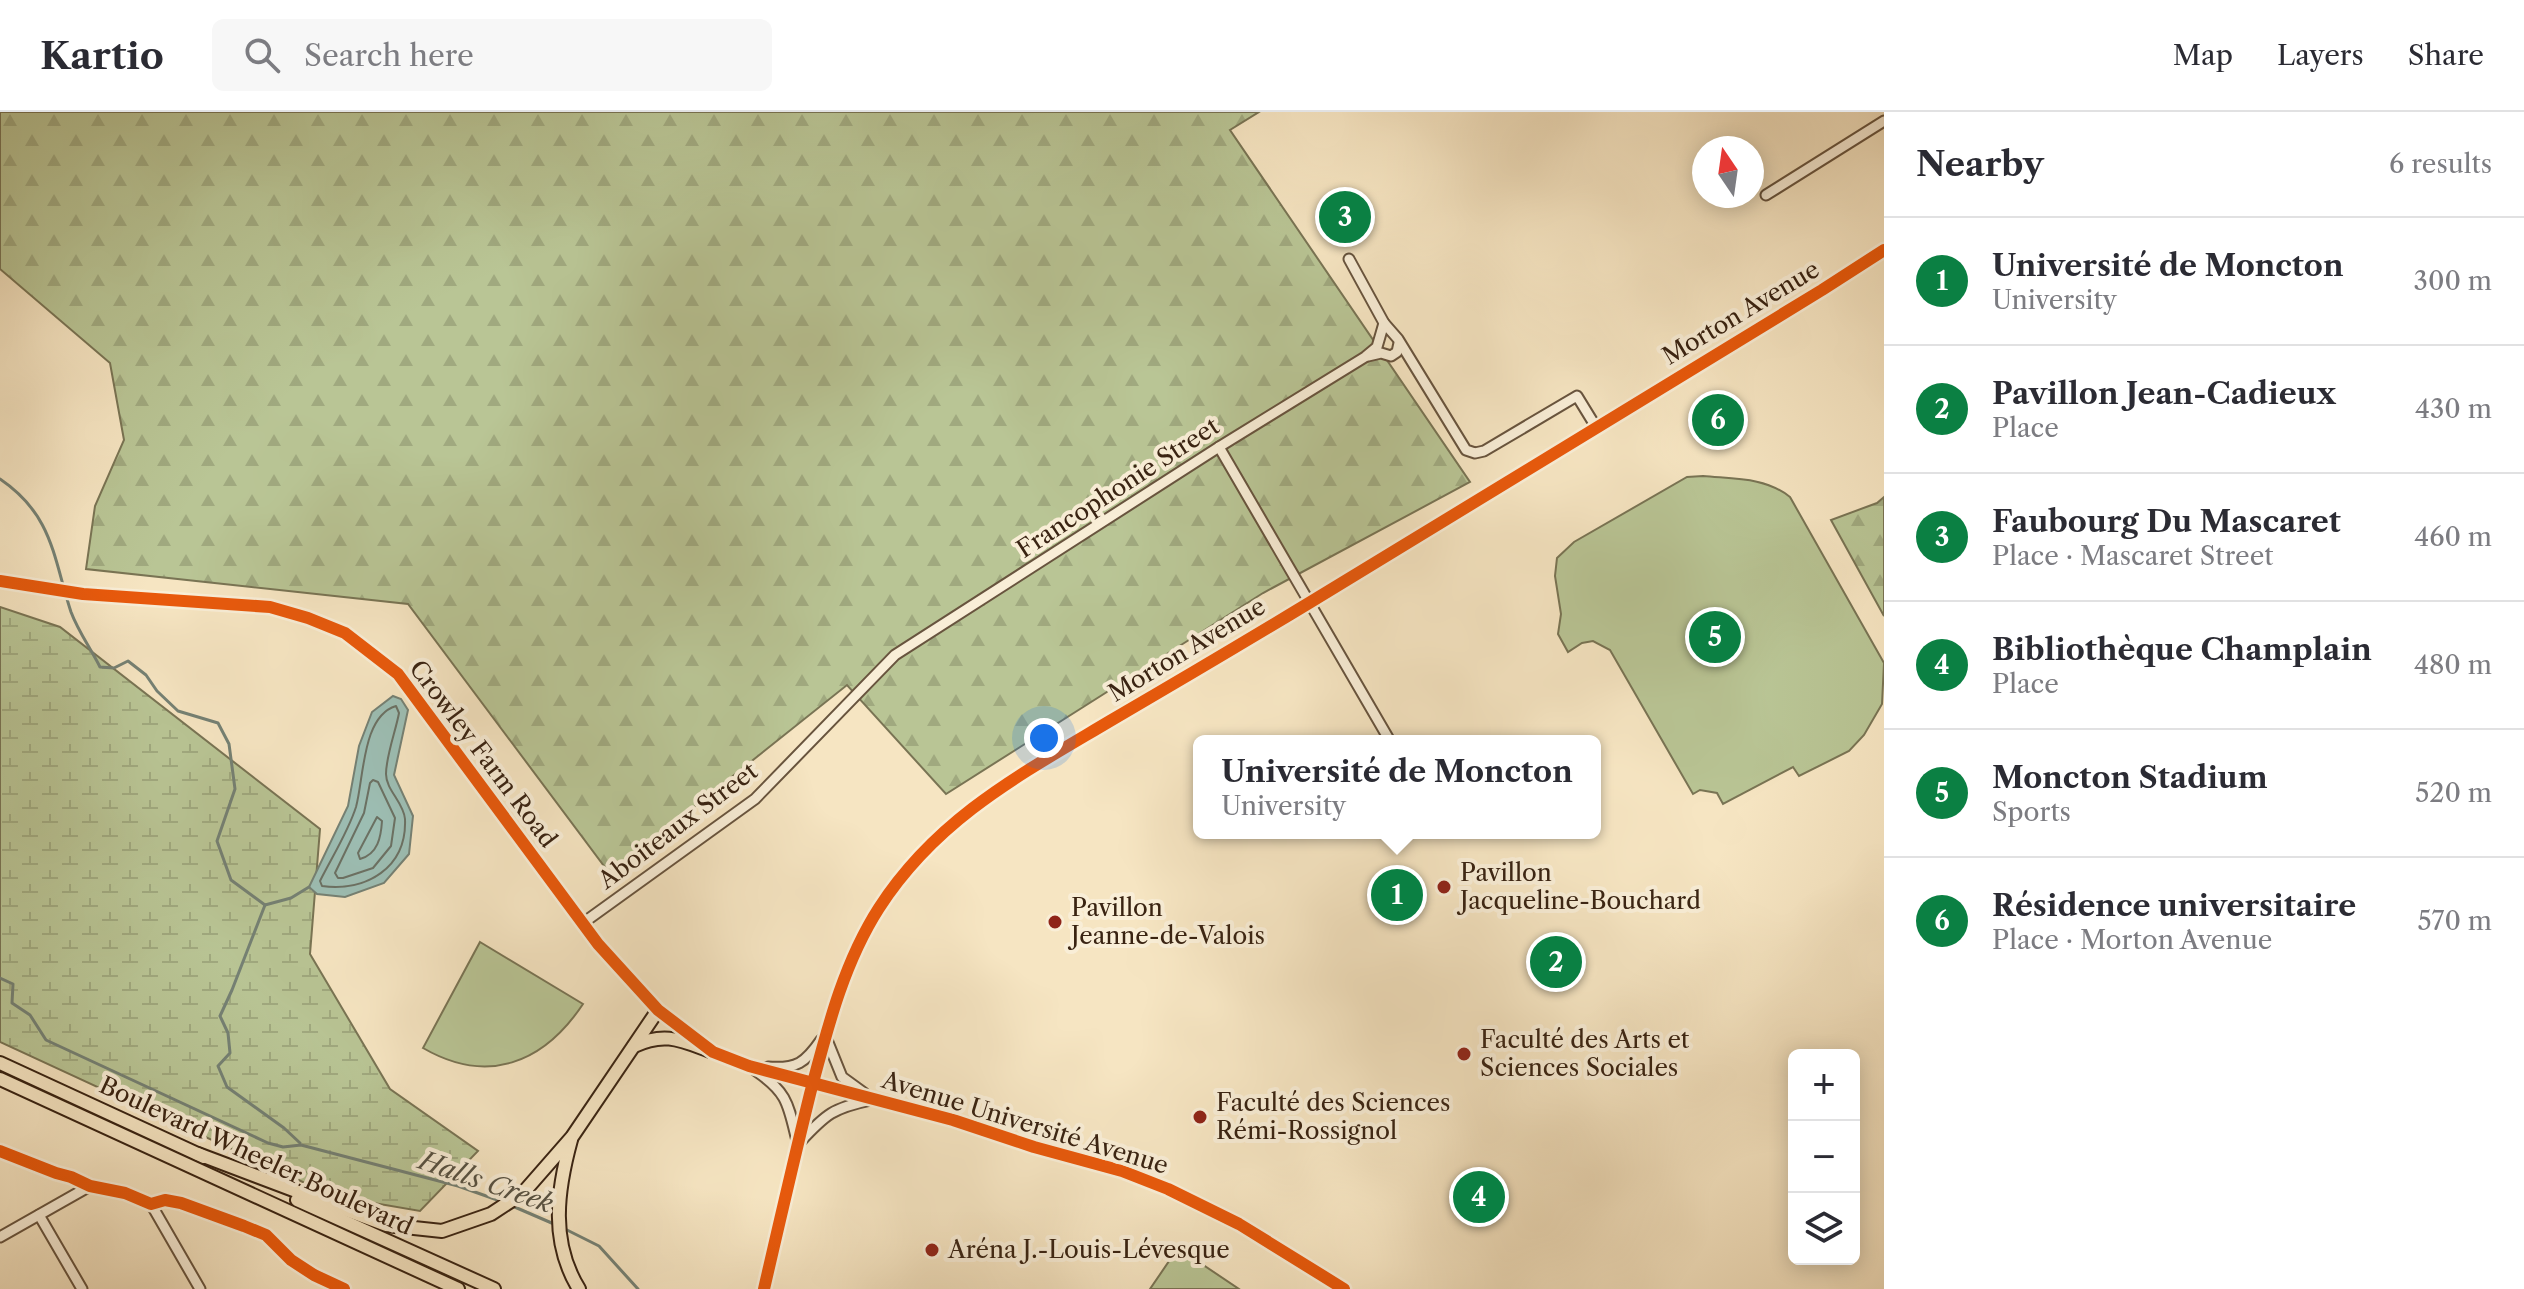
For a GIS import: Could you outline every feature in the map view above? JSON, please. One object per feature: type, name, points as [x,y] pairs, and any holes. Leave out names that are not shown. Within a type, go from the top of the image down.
[{"type":"highway","points":[[198,1154],[386,1225],[442,1231],[491,1214],[523,1193],[572,1137],[658,1010]]},
{"type":"highway","points":[[634,1046],[651,1038],[669,1037],[713,1052]]},
{"type":"highway","name":"Boulevard Wheeler Boulevard","points":[[0,1063],[494,1289]]},
{"type":"highway","name":"Boulevard Wheeler Boulevard","points":[[0,1079],[458,1289]]},
{"type":"highway","points":[[572,1137],[557,1210],[560,1247],[579,1289]]},
{"type":"highway","points":[[219,1179],[250,1199],[442,1289]]},
{"type":"street","points":[[1766,195],[1884,121]]},
{"type":"street","name":"Morton Avenue","points":[[764,1289],[825,1034],[859,941],[901,876],[928,846],[963,814],[1021,775],[1310,602],[1884,250]]},
{"type":"street","points":[[1349,259],[1384,323],[1386,334],[1379,350]]},
{"type":"street","points":[[1386,334],[1397,337],[1400,349],[1463,447],[1470,452],[1484,451],[1577,396],[1596,427]]},
{"type":"street","name":"Francophonie Street","points":[[895,655],[1365,357],[1379,350],[1387,356],[1400,349]]},
{"type":"street","points":[[1219,447],[1387,735]]},
{"type":"street","name":"Crowley Farm Road","points":[[0,581],[83,594],[270,607],[345,633],[398,674],[598,944],[658,1010],[713,1052],[813,1084]]},
{"type":"street","name":"Aboiteaux Street","points":[[583,923],[755,799],[895,655]]},
{"type":"street","points":[[749,1066],[785,1068],[798,1065],[810,1056],[825,1034]]},
{"type":"street","points":[[825,1034],[842,1077],[874,1099]]},
{"type":"street","points":[[749,1066],[776,1085],[785,1098],[798,1144],[829,1113],[844,1105],[874,1099]]},
{"type":"street","name":"Avenue Université Avenue","points":[[813,1084],[953,1120],[1034,1147],[1083,1159],[1168,1189],[1239,1224],[1344,1289]]},
{"type":"street","points":[[0,1237],[90,1186],[125,1193],[151,1204],[200,1289]]},
{"type":"street","points":[[39,1215],[82,1289]]},
{"type":"green space","points":[[0,112],[1259,112],[1230,130],[1470,482],[1263,593],[946,794],[847,685],[610,874],[408,604],[86,569],[95,506],[124,440],[110,363],[0,269]]},
{"type":"green space","points":[[1687,477],[1760,482],[1790,497],[1884,663],[1882,704],[1864,735],[1849,751],[1799,776],[1793,767],[1723,804],[1717,793],[1700,790],[1693,794],[1610,650],[1593,641],[1582,643],[1568,652],[1558,634],[1561,614],[1555,576],[1557,558],[1574,542]]},
{"type":"green space","points":[[1884,497],[1884,616],[1831,520],[1877,503]]},
{"type":"green space","points":[[0,607],[60,627],[320,829],[310,954],[390,1089],[478,1151],[420,1211],[333,1196],[0,1042]]},
{"type":"green space","points":[[480,942],[583,1004],[567,1025],[532,1054],[491,1066],[469,1065],[423,1048]]},
{"type":"green space","points":[[1178,1248],[1239,1289],[1150,1289]]},
{"type":"water","points":[[393,696],[401,699],[408,710],[394,775],[413,816],[409,854],[384,883],[345,897],[317,894],[309,887],[348,806],[359,746],[372,712]]},
{"type":"waterway","points":[[0,479],[18,493],[41,522],[55,555],[71,612],[100,667],[114,668],[128,661],[146,675],[157,691],[178,711],[218,723],[229,744],[235,789],[217,841],[231,880],[265,905]]},
{"type":"waterway","points":[[265,905],[291,898],[309,887]]},
{"type":"waterway","points":[[265,905],[220,1016],[228,1033],[230,1053],[218,1066],[227,1087],[300,1143]]},
{"type":"waterway","points":[[0,978],[13,984],[12,1003],[30,1015],[46,1040],[268,1143],[283,1147],[301,1145],[458,1186],[503,1202]]},
{"type":"waterway","name":"Halls Creek","points":[[510,1205],[554,1224]]},
{"type":"waterway","name":"Halls Creek","points":[[565,1229],[599,1246],[638,1289]]},
{"type":"cycle path","points":[[764,1289],[810,1094],[846,975],[879,908],[927,848],[983,801],[1045,760],[1235,648],[1884,250]]},
{"type":"cycle path","points":[[0,581],[83,594],[270,607],[345,633],[398,674],[598,944],[658,1010],[713,1052],[749,1066],[953,1120],[1034,1147],[1122,1171],[1168,1189],[1239,1224],[1344,1289]]},
{"type":"cycle path","points":[[0,1151],[90,1186],[125,1193],[151,1204],[165,1200],[181,1203],[244,1226],[266,1235],[291,1260],[314,1275],[344,1289]]},
{"type":"place","name":"Faubourg Du Mascaret","points":[[1345,217]]},
{"type":"place","name":"Résidence universitaire","points":[[1718,420]]},
{"type":"place","name":"Moncton Stadium","points":[[1715,637]]},
{"type":"place","name":"Pavillon Jacqueline-Bouchard","points":[[1444,887]]},
{"type":"place","name":"Université de Moncton","points":[[1397,895]]},
{"type":"place","name":"Pavillon Jeanne-de-Valois","points":[[1055,922]]},
{"type":"place","name":"Pavillon Jean-Cadieux","points":[[1556,962]]},
{"type":"place","name":"Faculté des Arts et Sciences Sociales","points":[[1464,1054]]},
{"type":"place","name":"Faculté des Sciences Rémi-Rossignol","points":[[1200,1117]]},
{"type":"place","name":"Bibliothèque Champlain","points":[[1479,1197]]},
{"type":"place","name":"Aréna J.-Louis-Lévesque","points":[[932,1250]]}]
